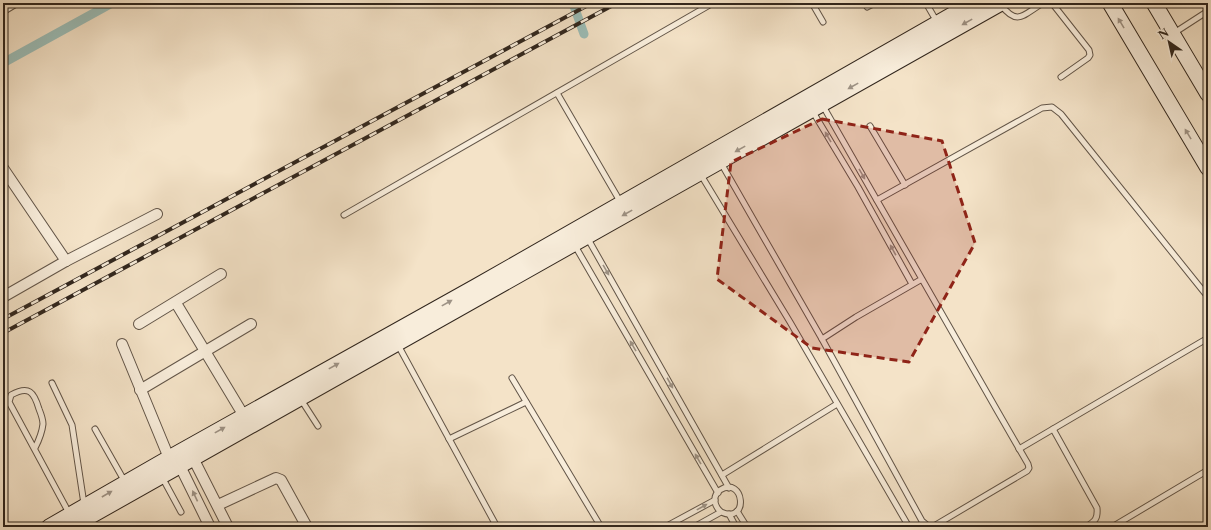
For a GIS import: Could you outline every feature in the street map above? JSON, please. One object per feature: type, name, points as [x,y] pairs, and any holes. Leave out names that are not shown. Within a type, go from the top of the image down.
[{"type":"main road","points":[[49,527],[71,521],[162,476],[175,462],[244,416],[470,290],[720,161],[819,102],[937,23],[973,3]]},
{"type":"main road","points":[[71,521],[84,507],[125,483],[175,462],[194,458],[397,344],[577,235],[622,203],[819,102],[1000,3]]},
{"type":"main road","points":[[1110,3],[1208,168]]},
{"type":"main road","points":[[1154,3],[1208,94]]},
{"type":"street","points":[[3,9],[13,3]]},
{"type":"street","points":[[3,168],[66,261]]},
{"type":"street","points":[[3,297],[66,261],[157,214]]},
{"type":"street","points":[[140,324],[221,274]]},
{"type":"street","points":[[176,303],[244,416]]},
{"type":"street","points":[[140,390],[252,324]]},
{"type":"street","points":[[122,344],[140,390],[175,462],[210,527]]},
{"type":"street","points":[[194,458],[228,527]]},
{"type":"street","points":[[218,505],[276,478],[281,480],[307,527]]},
{"type":"lane","points":[[344,215],[713,3]]},
{"type":"lane","points":[[812,3],[823,22]]},
{"type":"lane","points":[[867,8],[875,3]]},
{"type":"lane","points":[[926,3],[937,23]]},
{"type":"lane","points":[[1000,3],[1006,12],[1013,17],[1019,18],[1043,3]]},
{"type":"lane","points":[[1052,3],[1089,50],[1090,55],[1061,77]]},
{"type":"lane","points":[[1173,34],[1208,10]]},
{"type":"lane","points":[[556,93],[622,203]]},
{"type":"lane","points":[[720,161],[822,339],[922,521],[928,526],[934,526],[1027,470],[1029,468],[1028,464],[877,200],[819,102]]},
{"type":"lane","points":[[819,102],[858,188],[912,284]]},
{"type":"lane","points":[[877,200],[1042,108],[1052,107],[1062,114],[1208,297]]},
{"type":"lane","points":[[870,126],[905,185]]},
{"type":"lane","points":[[699,172],[790,322],[909,527]]},
{"type":"lane","points":[[577,235],[729,488]]},
{"type":"lane","points":[[577,235],[718,493]]},
{"type":"lane","points":[[822,339],[922,278]]},
{"type":"lane","points":[[1019,449],[1208,338]]},
{"type":"lane","points":[[397,344],[497,527]]},
{"type":"lane","points":[[512,378],[601,527]]},
{"type":"lane","points":[[52,383],[72,425],[84,507]]},
{"type":"lane","points":[[35,448],[41,436],[43,423],[34,396],[31,392],[27,390],[17,392],[12,395],[9,402],[35,448],[71,521]]},
{"type":"lane","points":[[300,398],[318,426]]},
{"type":"lane","points":[[449,439],[526,402]]},
{"type":"lane","points":[[722,475],[837,404]]},
{"type":"lane","points":[[95,429],[125,483]]},
{"type":"lane","points":[[1052,429],[1097,508],[1098,515],[1094,522],[1086,527]]},
{"type":"lane","points":[[1112,527],[1120,525],[1208,470]]},
{"type":"lane","points":[[162,476],[181,512]]},
{"type":"lane","points":[[725,488],[729,488],[733,489],[740,495],[741,503],[737,511],[729,514],[721,512],[715,505],[715,500],[718,493],[725,488]]},
{"type":"lane","points":[[664,527],[715,500]]},
{"type":"lane","points":[[737,511],[747,527]]},
{"type":"lane","points":[[694,527],[721,512]]},
{"type":"lane","points":[[729,514],[736,527]]},
{"type":"highlighted area","points":[[822,119],[942,141],[975,243],[909,362],[812,348],[717,279],[731,162]]},
{"type":"waterway","points":[[3,63],[112,3]]},
{"type":"waterway","points":[[571,3],[574,6],[584,34]]},
{"type":"railway","points":[[3,319],[592,3]]},
{"type":"railway","points":[[3,333],[617,3]]}]
